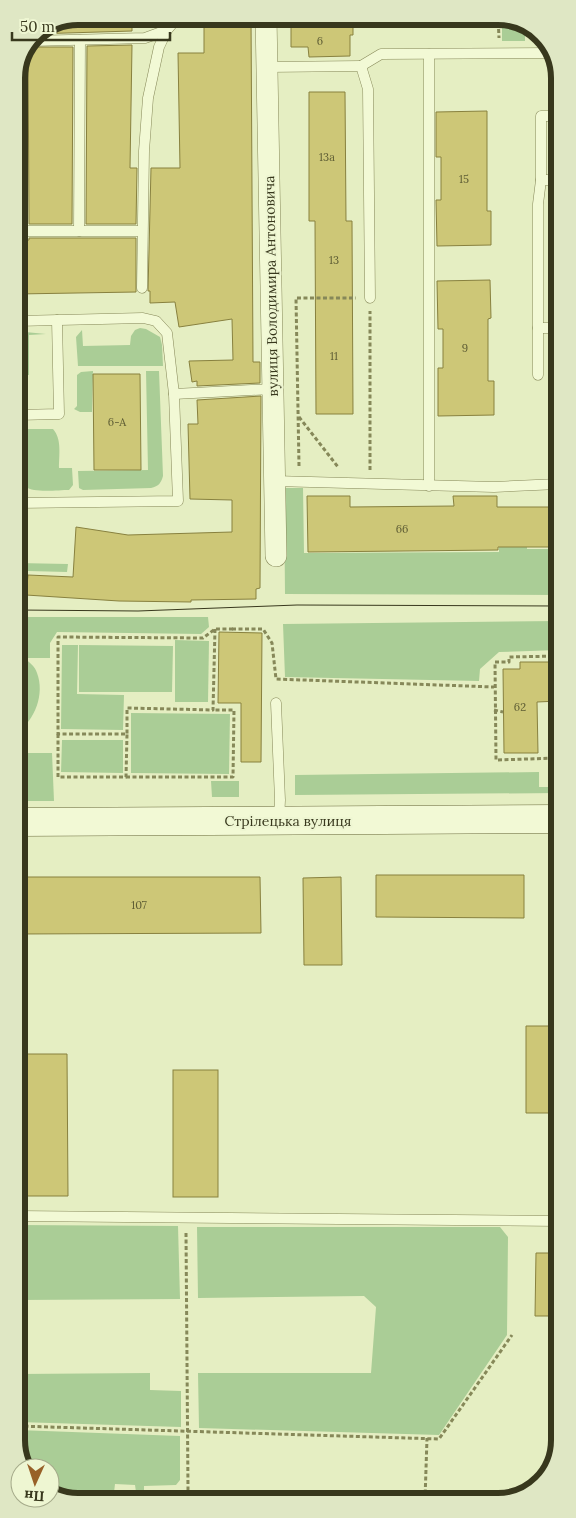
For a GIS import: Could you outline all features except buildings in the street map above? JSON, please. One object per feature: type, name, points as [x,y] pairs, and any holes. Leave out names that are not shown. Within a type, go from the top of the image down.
[{"type":"main road","name":"Стрілецька вулиця","points":[[25,822],[551,819]]},
{"type":"street","name":"вулиця Володимира Антоновича","points":[[266,25],[276,556]]},
{"type":"lane","points":[[142,288],[144,151],[148,98],[159,47],[166,30],[170,25]]},
{"type":"lane","points":[[41,41],[145,38],[166,30]]},
{"type":"lane","points":[[79,231],[80,40]]},
{"type":"lane","points":[[267,67],[361,66],[381,54],[545,53]]},
{"type":"lane","points":[[429,54],[430,486]]},
{"type":"lane","points":[[361,66],[368,89],[370,298]]},
{"type":"lane","points":[[538,375],[538,204],[541,180],[541,116],[551,116]]},
{"type":"lane","points":[[541,180],[551,180]]},
{"type":"lane","points":[[25,231],[142,231]]},
{"type":"lane","points":[[25,321],[143,318],[156,321],[167,333],[174,394],[178,501],[25,503]]},
{"type":"lane","points":[[25,415],[59,414],[57,320]]},
{"type":"lane","points":[[538,328],[551,328]]},
{"type":"lane","points":[[174,394],[272,389]]},
{"type":"lane","points":[[274,480],[350,484],[494,487],[551,484]]},
{"type":"lane","points":[[276,703],[280,800],[279,821]]},
{"type":"lane","points":[[25,1216],[551,1220]]},
{"type":"path","points":[[498,25],[499,53]]},
{"type":"path","points":[[300,482],[296,298],[370,298],[370,484]]},
{"type":"path","points":[[299,416],[350,484]]},
{"type":"path","points":[[213,710],[215,629]]},
{"type":"path","points":[[126,777],[127,708],[234,710],[233,777],[126,777],[58,777],[58,637],[203,638],[215,629],[263,629],[272,643],[276,679],[494,687]]},
{"type":"path","points":[[551,656],[509,657],[509,662],[494,662],[496,760],[551,758]]},
{"type":"path","points":[[494,710],[503,712]]},
{"type":"path","points":[[58,734],[127,734]]},
{"type":"path","points":[[186,1217],[189,1493]]},
{"type":"path","points":[[25,1426],[439,1438],[512,1335]]},
{"type":"path","points":[[425,1493],[428,1438]]},
{"type":"green space","points":[[502,25],[525,32],[525,41],[502,41]]},
{"type":"green space","points":[[140,328],[146,329],[160,337],[163,366],[78,366],[76,337],[82,330],[83,346],[130,345],[131,336],[135,330]]},
{"type":"green space","points":[[25,332],[46,334],[29,335],[29,375],[25,375]]},
{"type":"green space","points":[[93,371],[92,412],[80,412],[74,409],[77,406],[77,375],[81,372]]},
{"type":"green space","points":[[146,371],[159,371],[163,476],[160,482],[151,488],[83,490],[79,488],[78,471],[148,470]]},
{"type":"green space","points":[[27,429],[53,429],[56,433],[59,447],[59,468],[72,468],[73,485],[69,490],[34,490],[25,486],[25,431]]},
{"type":"green space","points":[[284,488],[303,488],[304,553],[499,552],[499,523],[527,524],[527,549],[551,549],[551,595],[285,594]]},
{"type":"green space","points":[[25,563],[68,564],[67,572],[28,571],[26,594]]},
{"type":"green space","points":[[25,617],[208,617],[209,627],[201,634],[57,632],[50,643],[50,658],[25,658]]},
{"type":"green space","points":[[551,621],[551,650],[499,652],[480,669],[479,681],[285,677],[283,624]]},
{"type":"green space","points":[[175,640],[209,641],[208,702],[175,702]]},
{"type":"green space","points":[[62,645],[78,645],[77,694],[124,695],[123,730],[61,729]]},
{"type":"green space","points":[[79,645],[173,646],[172,692],[79,692]]},
{"type":"green space","points":[[25,659],[32,664],[36,671],[40,689],[37,706],[25,726]]},
{"type":"green space","points":[[131,713],[230,714],[229,774],[131,773]]},
{"type":"green space","points":[[62,740],[123,740],[123,773],[61,772]]},
{"type":"green space","points":[[25,753],[52,753],[54,801],[25,801]]},
{"type":"green space","points":[[539,772],[539,787],[551,787],[551,793],[295,795],[295,775]]},
{"type":"green space","points":[[211,781],[239,781],[239,797],[212,797]]},
{"type":"green space","points":[[551,850],[551,870],[548,870]]},
{"type":"green space","points":[[25,1225],[178,1226],[180,1299],[25,1300]]},
{"type":"green space","points":[[197,1227],[500,1227],[508,1237],[507,1335],[439,1435],[199,1428],[198,1373],[371,1373],[376,1307],[364,1296],[198,1298]]},
{"type":"green space","points":[[150,1373],[150,1390],[181,1391],[181,1427],[25,1422],[25,1374]]},
{"type":"green space","points":[[25,1430],[180,1436],[180,1480],[176,1485],[144,1486],[144,1492],[136,1492],[135,1485],[115,1484],[114,1493],[74,1493],[60,1490],[60,1458],[28,1458],[25,1447]]},
{"type":"tram line","points":[[25,610],[138,611],[297,605],[551,606]]}]
